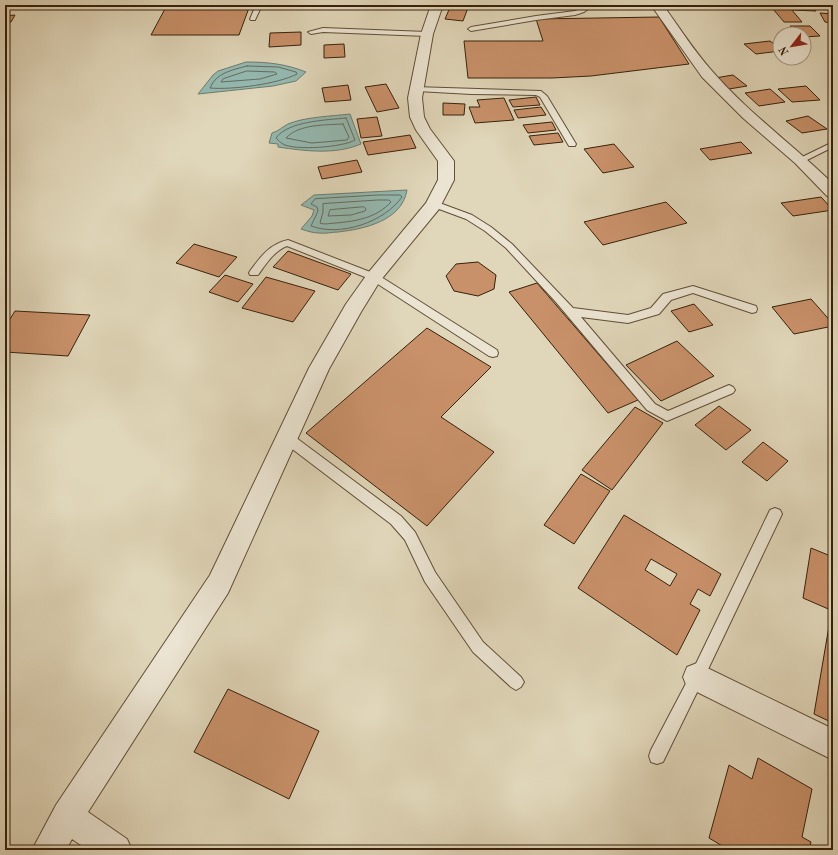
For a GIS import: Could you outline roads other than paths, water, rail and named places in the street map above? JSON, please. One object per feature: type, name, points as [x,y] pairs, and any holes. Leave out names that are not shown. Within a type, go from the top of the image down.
[{"type":"street","points":[[48,850],[67,816],[219,584],[319,368],[353,309],[374,277],[434,204],[446,180],[446,161],[423,130],[417,117],[415,98],[427,34],[437,5]]},
{"type":"street","points":[[657,5],[707,74],[748,115],[800,160],[833,193]]},
{"type":"street","points":[[697,677],[833,745]]},
{"type":"street","points":[[67,816],[116,850]]},
{"type":"lane","points":[[253,20],[259,5]]},
{"type":"lane","points":[[471,29],[504,24],[534,17],[577,13],[585,9],[584,5]]},
{"type":"lane","points":[[311,32],[323,30],[427,34]]},
{"type":"lane","points":[[417,89],[471,92],[538,92],[572,144]]},
{"type":"lane","points":[[800,160],[833,144]]},
{"type":"lane","points":[[434,204],[469,217],[488,229],[508,246],[570,311],[651,407],[667,416],[729,390]]},
{"type":"lane","points":[[254,273],[272,251],[282,244],[288,243],[374,277],[493,353]]},
{"type":"lane","points":[[570,311],[628,319],[655,311],[667,297],[676,292],[692,289],[752,309]]},
{"type":"lane","points":[[287,438],[396,520],[410,536],[430,577],[478,647],[516,682]]},
{"type":"lane","points":[[657,756],[697,677],[775,514]]},
{"type":"water","points":[[246,62],[277,64],[306,72],[296,81],[273,86],[198,94],[218,71]]},
{"type":"water","points":[[350,114],[361,144],[341,150],[320,151],[278,147],[278,144],[269,143],[272,133],[288,124],[310,118]]},
{"type":"water","points":[[407,190],[404,201],[398,209],[390,216],[370,226],[348,231],[324,233],[301,229],[312,216],[314,210],[301,205],[314,195]]}]
